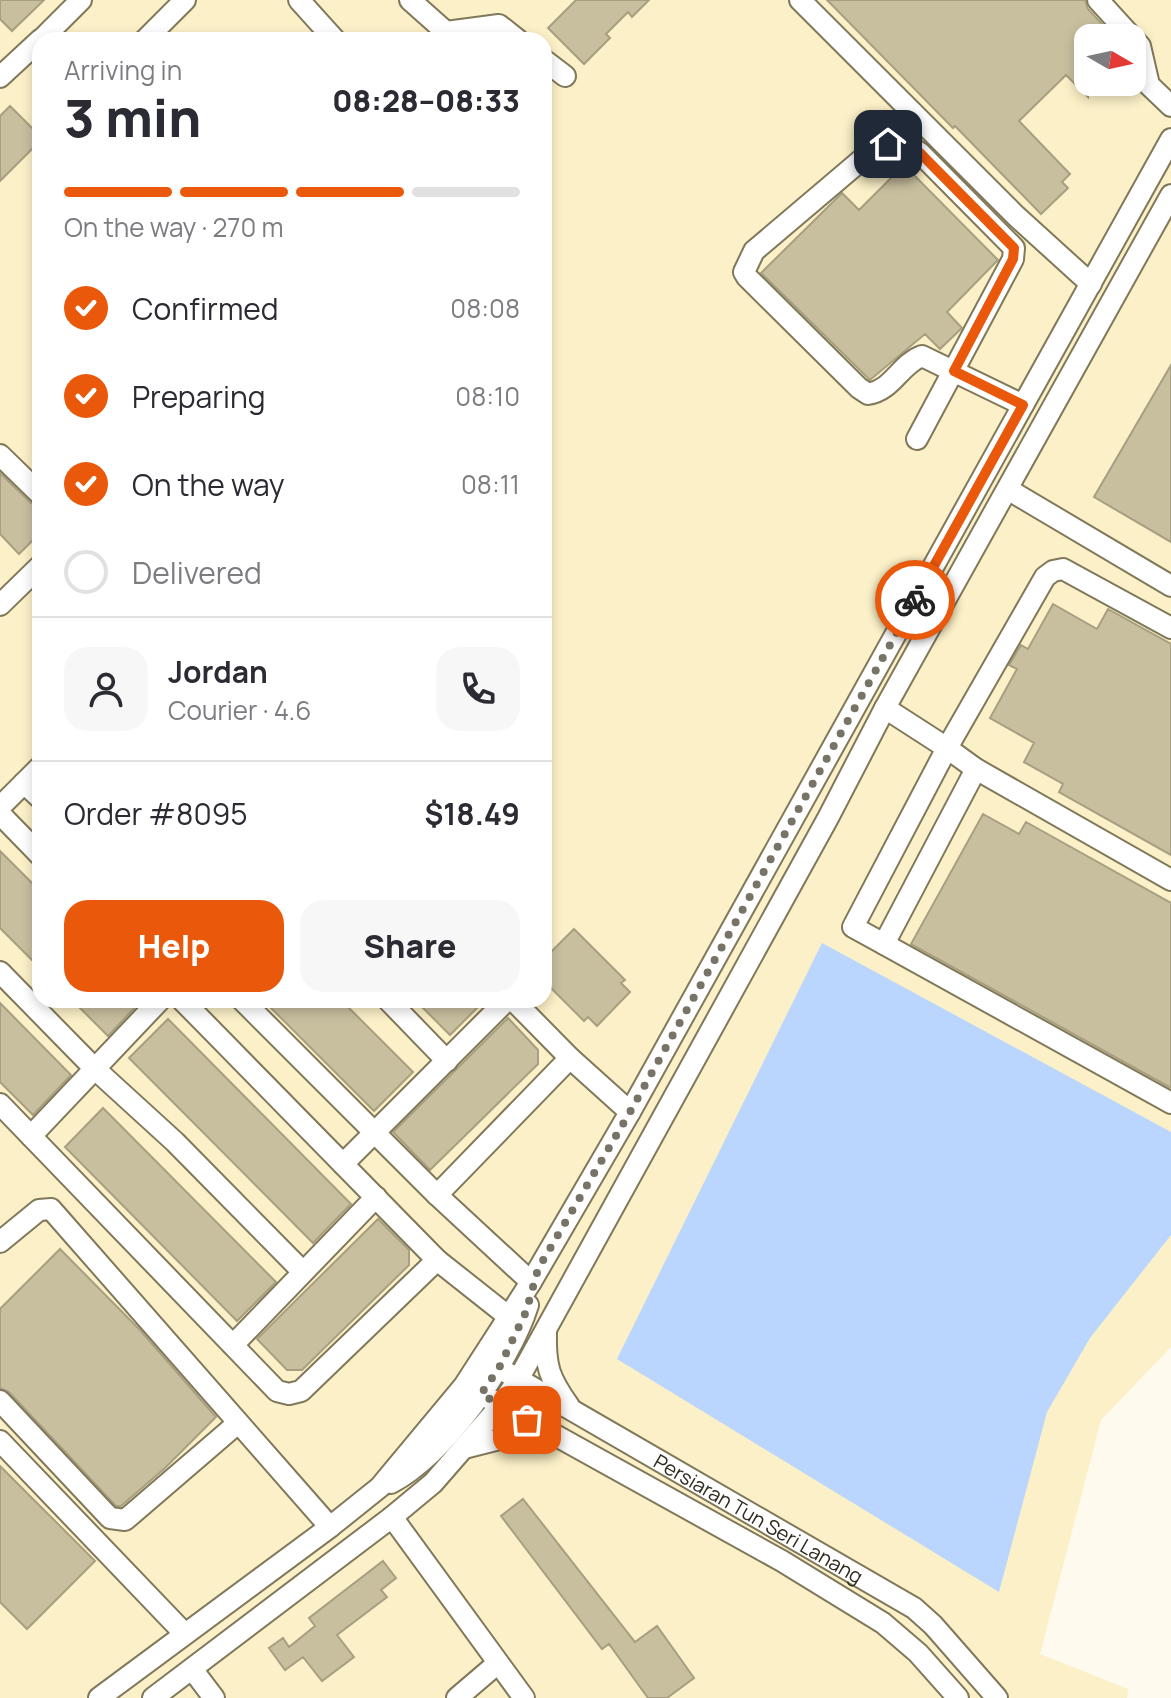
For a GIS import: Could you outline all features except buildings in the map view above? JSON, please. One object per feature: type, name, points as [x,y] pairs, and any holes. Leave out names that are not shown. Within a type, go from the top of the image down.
[{"type":"street","points":[[52,32],[81,0]]},
{"type":"street","points":[[153,32],[185,0]]},
{"type":"street","points":[[299,0],[328,32]]},
{"type":"street","points":[[410,0],[446,32],[499,25],[508,32]]},
{"type":"street","points":[[800,0],[1016,216],[1091,284]]},
{"type":"street","points":[[1098,0],[1140,46],[1149,85],[1171,106]]},
{"type":"street","points":[[0,77],[32,50]]},
{"type":"street","points":[[552,66],[565,76]]},
{"type":"street","points":[[99,1698],[380,1487],[464,1386],[535,1276],[630,1112],[1171,139]]},
{"type":"street","points":[[917,439],[954,371],[1013,259],[1014,248],[920,153],[904,143],[879,145],[754,251],[744,272],[868,394],[884,389],[914,359],[922,356],[954,371],[1023,405]]},
{"type":"street","points":[[153,1698],[433,1483],[500,1406],[518,1380],[828,818],[885,708],[1171,195]]},
{"type":"street","points":[[0,455],[32,486]]},
{"type":"street","points":[[1009,490],[1171,586]]},
{"type":"street","points":[[1171,628],[1063,569],[1045,577],[947,748],[853,927],[1171,1103]]},
{"type":"street","points":[[0,605],[32,574]]},
{"type":"street","points":[[885,708],[976,769],[1171,880]]},
{"type":"street","points":[[884,944],[976,769]]},
{"type":"street","points":[[0,807],[32,775]]},
{"type":"street","points":[[24,783],[32,790]]},
{"type":"street","points":[[802,804],[828,818]]},
{"type":"street","points":[[0,814],[32,847]]},
{"type":"street","points":[[0,972],[32,1005]]},
{"type":"street","points":[[35,1008],[95,1069],[175,1142],[303,1272]]},
{"type":"street","points":[[31,1136],[152,1008]]},
{"type":"street","points":[[190,1008],[437,1260],[509,1317]]},
{"type":"street","points":[[250,1008],[437,1195],[535,1276]]},
{"type":"street","points":[[396,1008],[447,1061]]},
{"type":"street","points":[[343,1164],[499,1008]]},
{"type":"street","points":[[521,1008],[630,1112]]},
{"type":"street","points":[[437,1195],[570,1058]]},
{"type":"street","points":[[0,1104],[277,1391],[289,1394],[301,1391],[437,1260]]},
{"type":"street","points":[[233,1345],[376,1197]]},
{"type":"street","points":[[0,1242],[39,1210],[51,1209],[330,1527]]},
{"type":"street","points":[[380,1487],[415,1468],[481,1394],[499,1368],[526,1312],[535,1276]]},
{"type":"street","points":[[547,1328],[545,1362],[554,1385],[573,1411]]},
{"type":"street","name":"Persiaran Tun Seri Lanang","points":[[499,1368],[914,1608],[933,1625],[997,1698]]},
{"type":"street","name":"Persiaran Tun Seri Lanang","points":[[481,1394],[782,1561],[883,1623],[918,1653],[958,1698]]},
{"type":"street","points":[[0,1401],[110,1518],[118,1521],[125,1520],[238,1423]]},
{"type":"street","points":[[464,1448],[524,1433],[554,1435]]},
{"type":"street","points":[[0,1441],[184,1633]]},
{"type":"street","points":[[392,1517],[524,1698]]},
{"type":"street","points":[[457,1698],[498,1663]]},
{"type":"street","points":[[192,1669],[214,1698]]},
{"type":"shaded area","points":[[0,0],[1171,0],[1171,1347],[1101,1420],[1040,1654],[1128,1689],[1127,1698],[0,1698]]},
{"type":"water","points":[[822,943],[1171,1132],[1171,1235],[1090,1338],[1047,1412],[999,1592],[617,1359]]},
{"type":"way so far","points":[[527,1420],[481,1394],[499,1368],[526,1312],[538,1269],[630,1112],[915,600]]},
{"type":"route","points":[[888,144],[904,143],[920,153],[1014,248],[1013,259],[954,371],[1023,405],[915,600]]}]
